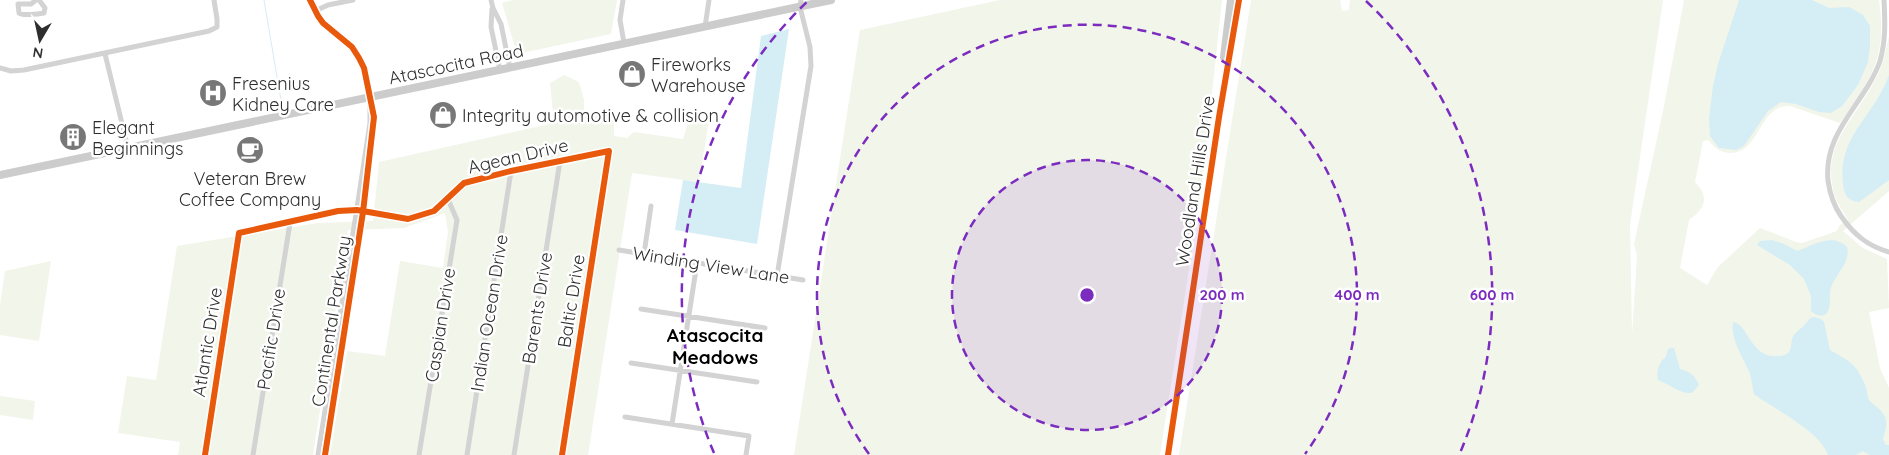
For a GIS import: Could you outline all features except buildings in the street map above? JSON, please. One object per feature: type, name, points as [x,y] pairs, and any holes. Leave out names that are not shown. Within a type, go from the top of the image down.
[{"type":"main road","name":"Atascocita Road","points":[[0,175],[705,27],[801,3],[831,0]]},
{"type":"main road","name":"Woodland Hills Drive","points":[[1219,117],[1222,70],[1231,0]]},
{"type":"main road","name":"Woodland Hills Drive","points":[[1168,455],[1219,117],[1239,0]]},
{"type":"street","points":[[38,0],[45,8],[44,13],[32,13],[26,16],[19,14],[18,4],[31,4],[38,0]]},
{"type":"street","points":[[0,68],[11,71],[24,70],[209,31],[217,27],[214,0]]},
{"type":"street","points":[[310,0],[323,23],[356,51],[364,68],[370,98]]},
{"type":"street","points":[[315,11],[328,5],[353,0]]},
{"type":"street","points":[[490,0],[492,8],[501,24],[510,68]]},
{"type":"street","points":[[622,0],[620,20],[624,43]]},
{"type":"street","points":[[705,27],[709,0]]},
{"type":"street","points":[[1884,0],[1886,28],[1880,60],[1868,86],[1841,126],[1833,143],[1828,163],[1828,175],[1829,189],[1833,200],[1846,223],[1862,239],[1875,248],[1889,252]]},
{"type":"street","points":[[777,276],[811,66],[810,47],[801,3]]},
{"type":"street","points":[[492,8],[491,27],[500,70]]},
{"type":"street","points":[[105,54],[128,148]]},
{"type":"street","name":"Continental Parkway","points":[[324,455],[363,212],[374,117],[370,98]]},
{"type":"street","name":"Continental Parkway","points":[[318,455],[370,123],[370,98]]},
{"type":"street","points":[[370,123],[374,117]]},
{"type":"street","name":"Agean Drive","points":[[239,233],[338,211],[357,210],[408,220],[434,211],[464,183],[511,171],[609,151]]},
{"type":"street","name":"Baltic Drive","points":[[562,455],[609,151]]},
{"type":"street","name":"Barents Drive","points":[[514,455],[560,161]]},
{"type":"street","name":"Indian Ocean Drive","points":[[467,455],[511,171]]},
{"type":"street","name":"Caspian Drive","points":[[419,455],[457,220],[447,197]]},
{"type":"street","points":[[644,254],[651,206]]},
{"type":"street","name":"Pacific Drive","points":[[253,455],[290,222]]},
{"type":"street","name":"Atlantic Drive","points":[[205,455],[239,233]]},
{"type":"street","name":"Winding View Lane","points":[[619,250],[804,280]]},
{"type":"street","points":[[672,424],[697,263]]},
{"type":"street","points":[[641,309],[765,328]]},
{"type":"street","points":[[632,363],[757,382]]},
{"type":"street","points":[[625,417],[749,436],[746,455]]},
{"type":"shaded area","points":[[513,0],[617,0],[611,34],[517,54],[502,3]]},
{"type":"shaded area","points":[[1000,0],[1222,0],[1202,186],[1160,455],[794,455],[860,30]]},
{"type":"shaded area","points":[[1251,0],[1340,0],[1342,11],[1349,10],[1350,0],[1663,0],[1630,225],[1632,335],[1637,256],[1634,244],[1663,111],[1684,0],[1879,0],[1881,38],[1879,52],[1869,79],[1840,123],[1790,106],[1780,108],[1772,113],[1748,145],[1741,151],[1724,152],[1715,148],[1708,140],[1703,141],[1695,182],[1703,193],[1704,202],[1699,212],[1689,220],[1680,268],[1707,285],[1718,267],[1760,228],[1802,243],[1837,231],[1840,225],[1848,220],[1835,196],[1831,178],[1835,148],[1849,121],[1878,75],[1889,36],[1889,191],[1843,231],[1863,248],[1887,259],[1889,308],[1869,312],[1880,368],[1889,388],[1889,455],[1179,455]]},
{"type":"shaded area","points":[[564,75],[579,82],[584,100],[584,116],[614,114],[614,136],[627,138],[634,132],[683,139],[690,116],[709,119],[699,182],[632,173],[588,455],[330,455],[347,351],[385,356],[400,261],[443,268],[448,232],[445,213],[404,228],[348,230],[313,455],[178,455],[180,442],[118,433],[127,376],[156,380],[177,246],[318,223],[373,221],[379,162],[554,123],[550,83]]},
{"type":"shaded area","points":[[51,261],[39,341],[0,335],[0,305],[5,271]]},
{"type":"shaded area","points":[[0,396],[35,401],[33,420],[0,415]]},
{"type":"water","points":[[1739,0],[1812,0],[1829,8],[1849,7],[1863,15],[1870,26],[1870,45],[1868,62],[1858,85],[1842,106],[1831,113],[1819,112],[1796,104],[1781,102],[1768,111],[1744,146],[1736,150],[1719,148],[1710,136],[1709,119],[1718,64]]},
{"type":"water","points":[[789,29],[757,244],[675,230],[683,180],[741,188],[761,36]]},
{"type":"water","points":[[1889,75],[1889,180],[1859,202],[1855,201],[1847,197],[1844,188],[1843,167],[1846,152],[1851,139],[1875,103]]},
{"type":"water","points":[[1772,240],[1797,251],[1828,240],[1841,243],[1847,247],[1847,258],[1831,287],[1829,309],[1825,315],[1817,315],[1811,311],[1811,296],[1804,279],[1790,265],[1757,245],[1760,241]]},
{"type":"water","points":[[1814,317],[1824,322],[1830,350],[1847,360],[1859,372],[1869,400],[1884,415],[1886,426],[1883,439],[1886,445],[1889,445],[1889,455],[1870,455],[1863,451],[1856,455],[1828,455],[1816,437],[1796,421],[1754,394],[1750,374],[1735,343],[1733,322],[1742,328],[1761,352],[1780,356],[1788,353],[1794,335],[1810,318]]},
{"type":"water","points":[[1674,348],[1680,369],[1692,374],[1699,385],[1692,393],[1679,390],[1658,380],[1660,364],[1666,357],[1668,349]]},
{"type":"waterway","points":[[264,0],[282,106]]},
{"type":"cycle path","points":[[310,0],[323,23],[352,47],[359,58],[364,68],[374,117],[363,212],[325,455]]},
{"type":"cycle path","points":[[1168,455],[1219,117],[1239,0]]},
{"type":"cycle path","points":[[205,455],[239,233],[338,211],[357,210],[408,219],[434,211],[464,183],[511,171],[609,151],[562,455]]},
{"type":"place","name":"Fireworks Warehouse","points":[[632,74]]},
{"type":"place","name":"Fresenius Kidney Care","points":[[213,93]]},
{"type":"place","name":"Integrity automotive & collision","points":[[443,115]]},
{"type":"place","name":"Elegant Beginnings","points":[[73,137]]},
{"type":"place","name":"Veteran Brew Coffee Company","points":[[250,150]]},
{"type":"district","name":"Atascocita Meadows","points":[[715,346]]}]
